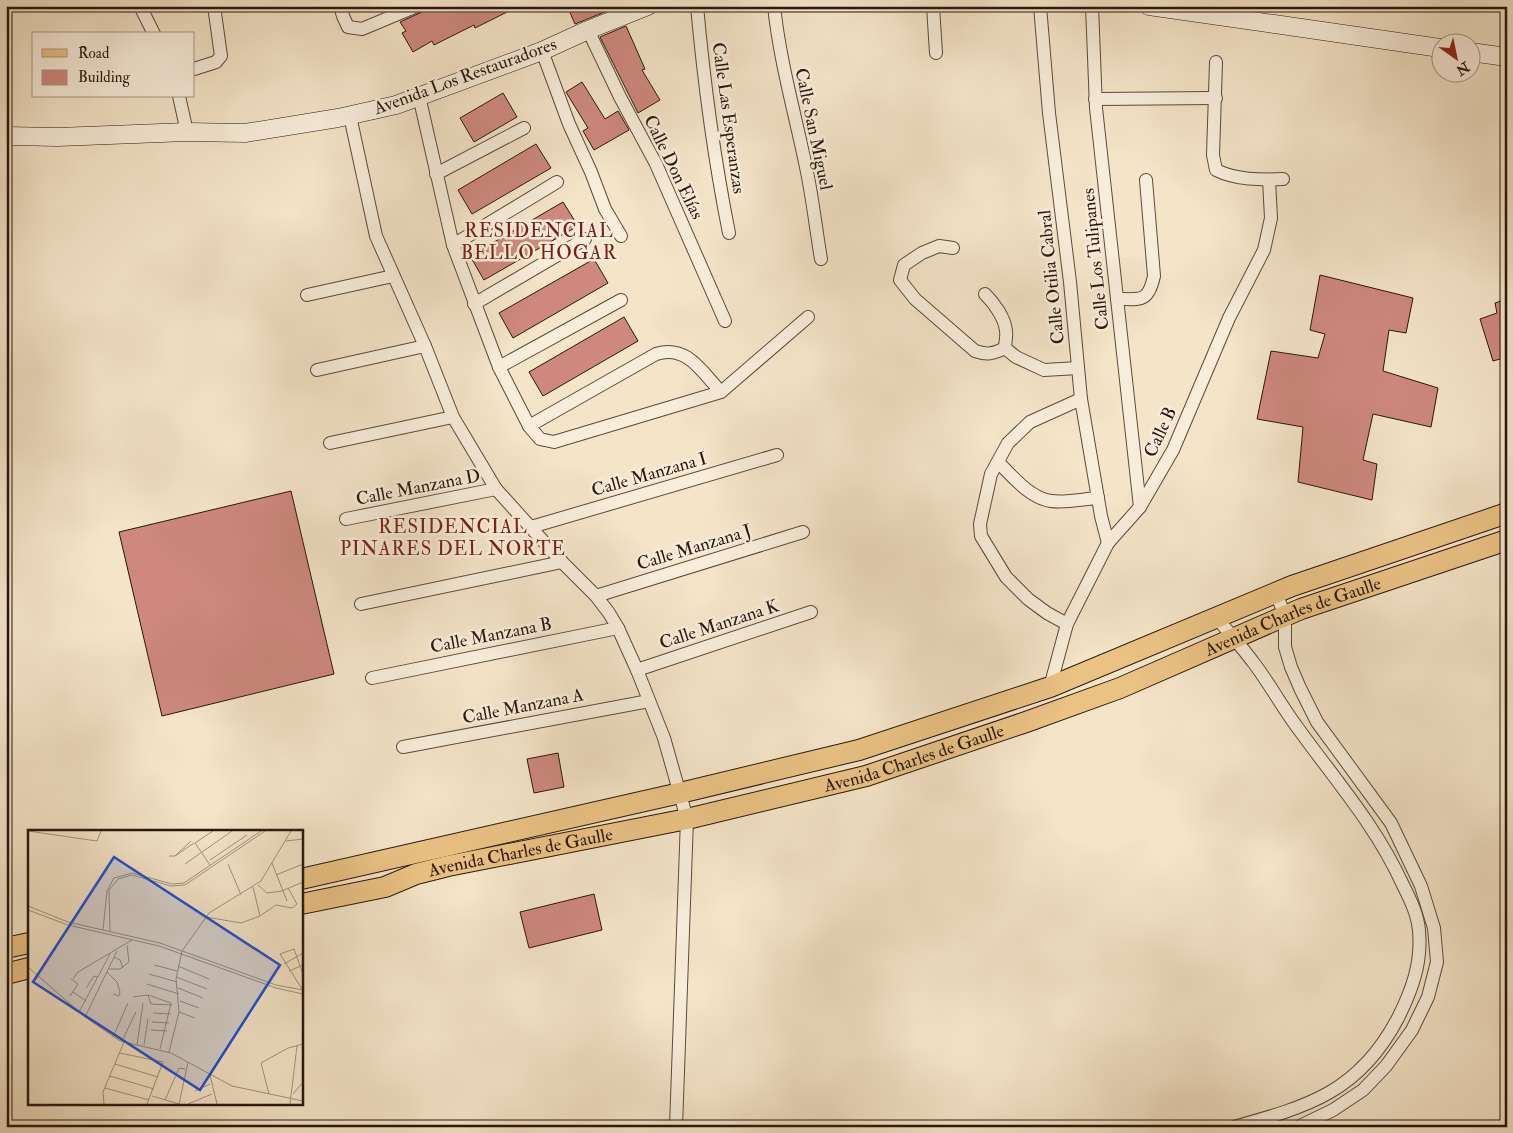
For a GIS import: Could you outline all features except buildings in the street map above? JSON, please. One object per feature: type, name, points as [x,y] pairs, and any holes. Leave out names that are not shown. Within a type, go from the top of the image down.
[{"type":"main road","name":"Avenida Charles de Gaulle","points":[[302,879],[680,793],[859,750],[1050,687],[1276,593],[1507,513]]},
{"type":"main road","name":"Avenida Charles de Gaulle","points":[[302,904],[385,886],[416,874],[448,866],[687,819],[866,776],[1120,688],[1301,609],[1507,540]]},
{"type":"main road","points":[[859,750],[866,776]]},
{"type":"main road","points":[[6,948],[28,943]]},
{"type":"main road","points":[[6,974],[28,968]]},
{"type":"street","points":[[140,6],[153,32]]},
{"type":"street","points":[[195,69],[216,62],[221,56],[214,6]]},
{"type":"street","points":[[340,6],[348,27],[362,29],[417,6]]},
{"type":"street","name":"Avenida Los Restauradores","points":[[6,136],[58,137],[187,132],[245,133],[350,116],[396,105],[542,51],[648,6]]},
{"type":"street","name":"Calle Las Esperanzas","points":[[697,6],[703,79],[715,160],[729,233]]},
{"type":"street","name":"Calle San Miguel","points":[[774,6],[791,106],[807,172],[821,260]]},
{"type":"street","points":[[934,6],[936,53]]},
{"type":"street","name":"Calle Otilia Cabral","points":[[1040,6],[1049,113],[1070,282],[1081,400],[1108,543]]},
{"type":"street","name":"Calle Los Tulipanes","points":[[1092,6],[1095,99],[1140,506]]},
{"type":"street","points":[[1149,6],[1430,47]]},
{"type":"street","name":"Calle Don Elías","points":[[588,30],[620,97],[656,164],[725,321]]},
{"type":"street","points":[[542,51],[569,124],[591,172],[605,209],[621,236]]},
{"type":"street","points":[[1480,53],[1507,57]]},
{"type":"street","points":[[1216,62],[1213,155],[1216,170],[1228,176],[1269,180],[1283,179]]},
{"type":"street","points":[[420,96],[453,245],[498,367],[529,426],[540,439],[554,442],[720,392],[808,317]]},
{"type":"street","points":[[180,98],[187,132]]},
{"type":"street","points":[[1095,99],[1216,98]]},
{"type":"street","points":[[350,116],[376,236],[425,346],[453,417],[496,489],[562,562],[596,596],[609,613],[637,670],[664,738],[687,819],[676,1127]]},
{"type":"street","points":[[436,174],[524,128]]},
{"type":"street","points":[[1117,299],[1141,299],[1150,291],[1154,276],[1146,180]]},
{"type":"street","name":"Calle B","points":[[1050,687],[1067,624],[1108,543],[1140,506],[1173,450],[1229,318],[1264,250],[1271,218],[1269,180]]},
{"type":"street","points":[[453,245],[557,182]]},
{"type":"street","points":[[474,304],[585,238]]},
{"type":"street","points":[[953,248],[939,246],[922,253],[904,265],[900,280],[915,299],[975,351],[993,354],[1004,348]]},
{"type":"street","points":[[307,295],[393,276]]},
{"type":"street","points":[[985,294],[996,307],[1004,323],[1006,331],[1004,348]]},
{"type":"street","points":[[498,367],[621,300]]},
{"type":"street","points":[[318,370],[425,346]]},
{"type":"street","points":[[1004,348],[1016,357],[1044,370],[1078,368]]},
{"type":"street","points":[[529,426],[656,354],[667,351],[679,352],[689,358],[720,392]]},
{"type":"street","points":[[1067,624],[1046,614],[1006,577],[981,536],[980,524],[991,474],[1008,443],[1030,422],[1081,400]]},
{"type":"street","points":[[330,443],[453,417]]},
{"type":"street","name":"Calle Manzana I","points":[[530,527],[777,455]]},
{"type":"street","points":[[998,462],[1036,495],[1049,500],[1063,501],[1098,498]]},
{"type":"street","name":"Calle Manzana D","points":[[346,519],[496,489]]},
{"type":"street","name":"Calle Manzana J","points":[[596,596],[803,532]]},
{"type":"street","points":[[361,604],[562,562]]},
{"type":"street","points":[[1276,593],[1285,616],[1286,647],[1291,667],[1300,688],[1317,722],[1391,823],[1421,886],[1434,928],[1437,962],[1428,997],[1412,1030],[1386,1066],[1363,1090],[1333,1110],[1298,1127]]},
{"type":"street","name":"Calle Manzana K","points":[[637,670],[811,612]]},
{"type":"street","points":[[1217,618],[1252,660],[1298,729],[1371,825],[1394,864],[1408,895],[1419,930],[1415,980],[1393,1028],[1366,1066],[1351,1080],[1327,1095],[1280,1114],[1234,1127]]},
{"type":"street","name":"Calle Manzana B","points":[[372,678],[618,628]]},
{"type":"street","name":"Calle Manzana A","points":[[403,746],[649,701]]},
{"type":"district","name":"RESIDENCIAL BELLO HOGAR","points":[[539,241]]},
{"type":"district","name":"RESIDENCIAL PINARES DEL NORTE","points":[[453,537]]}]
